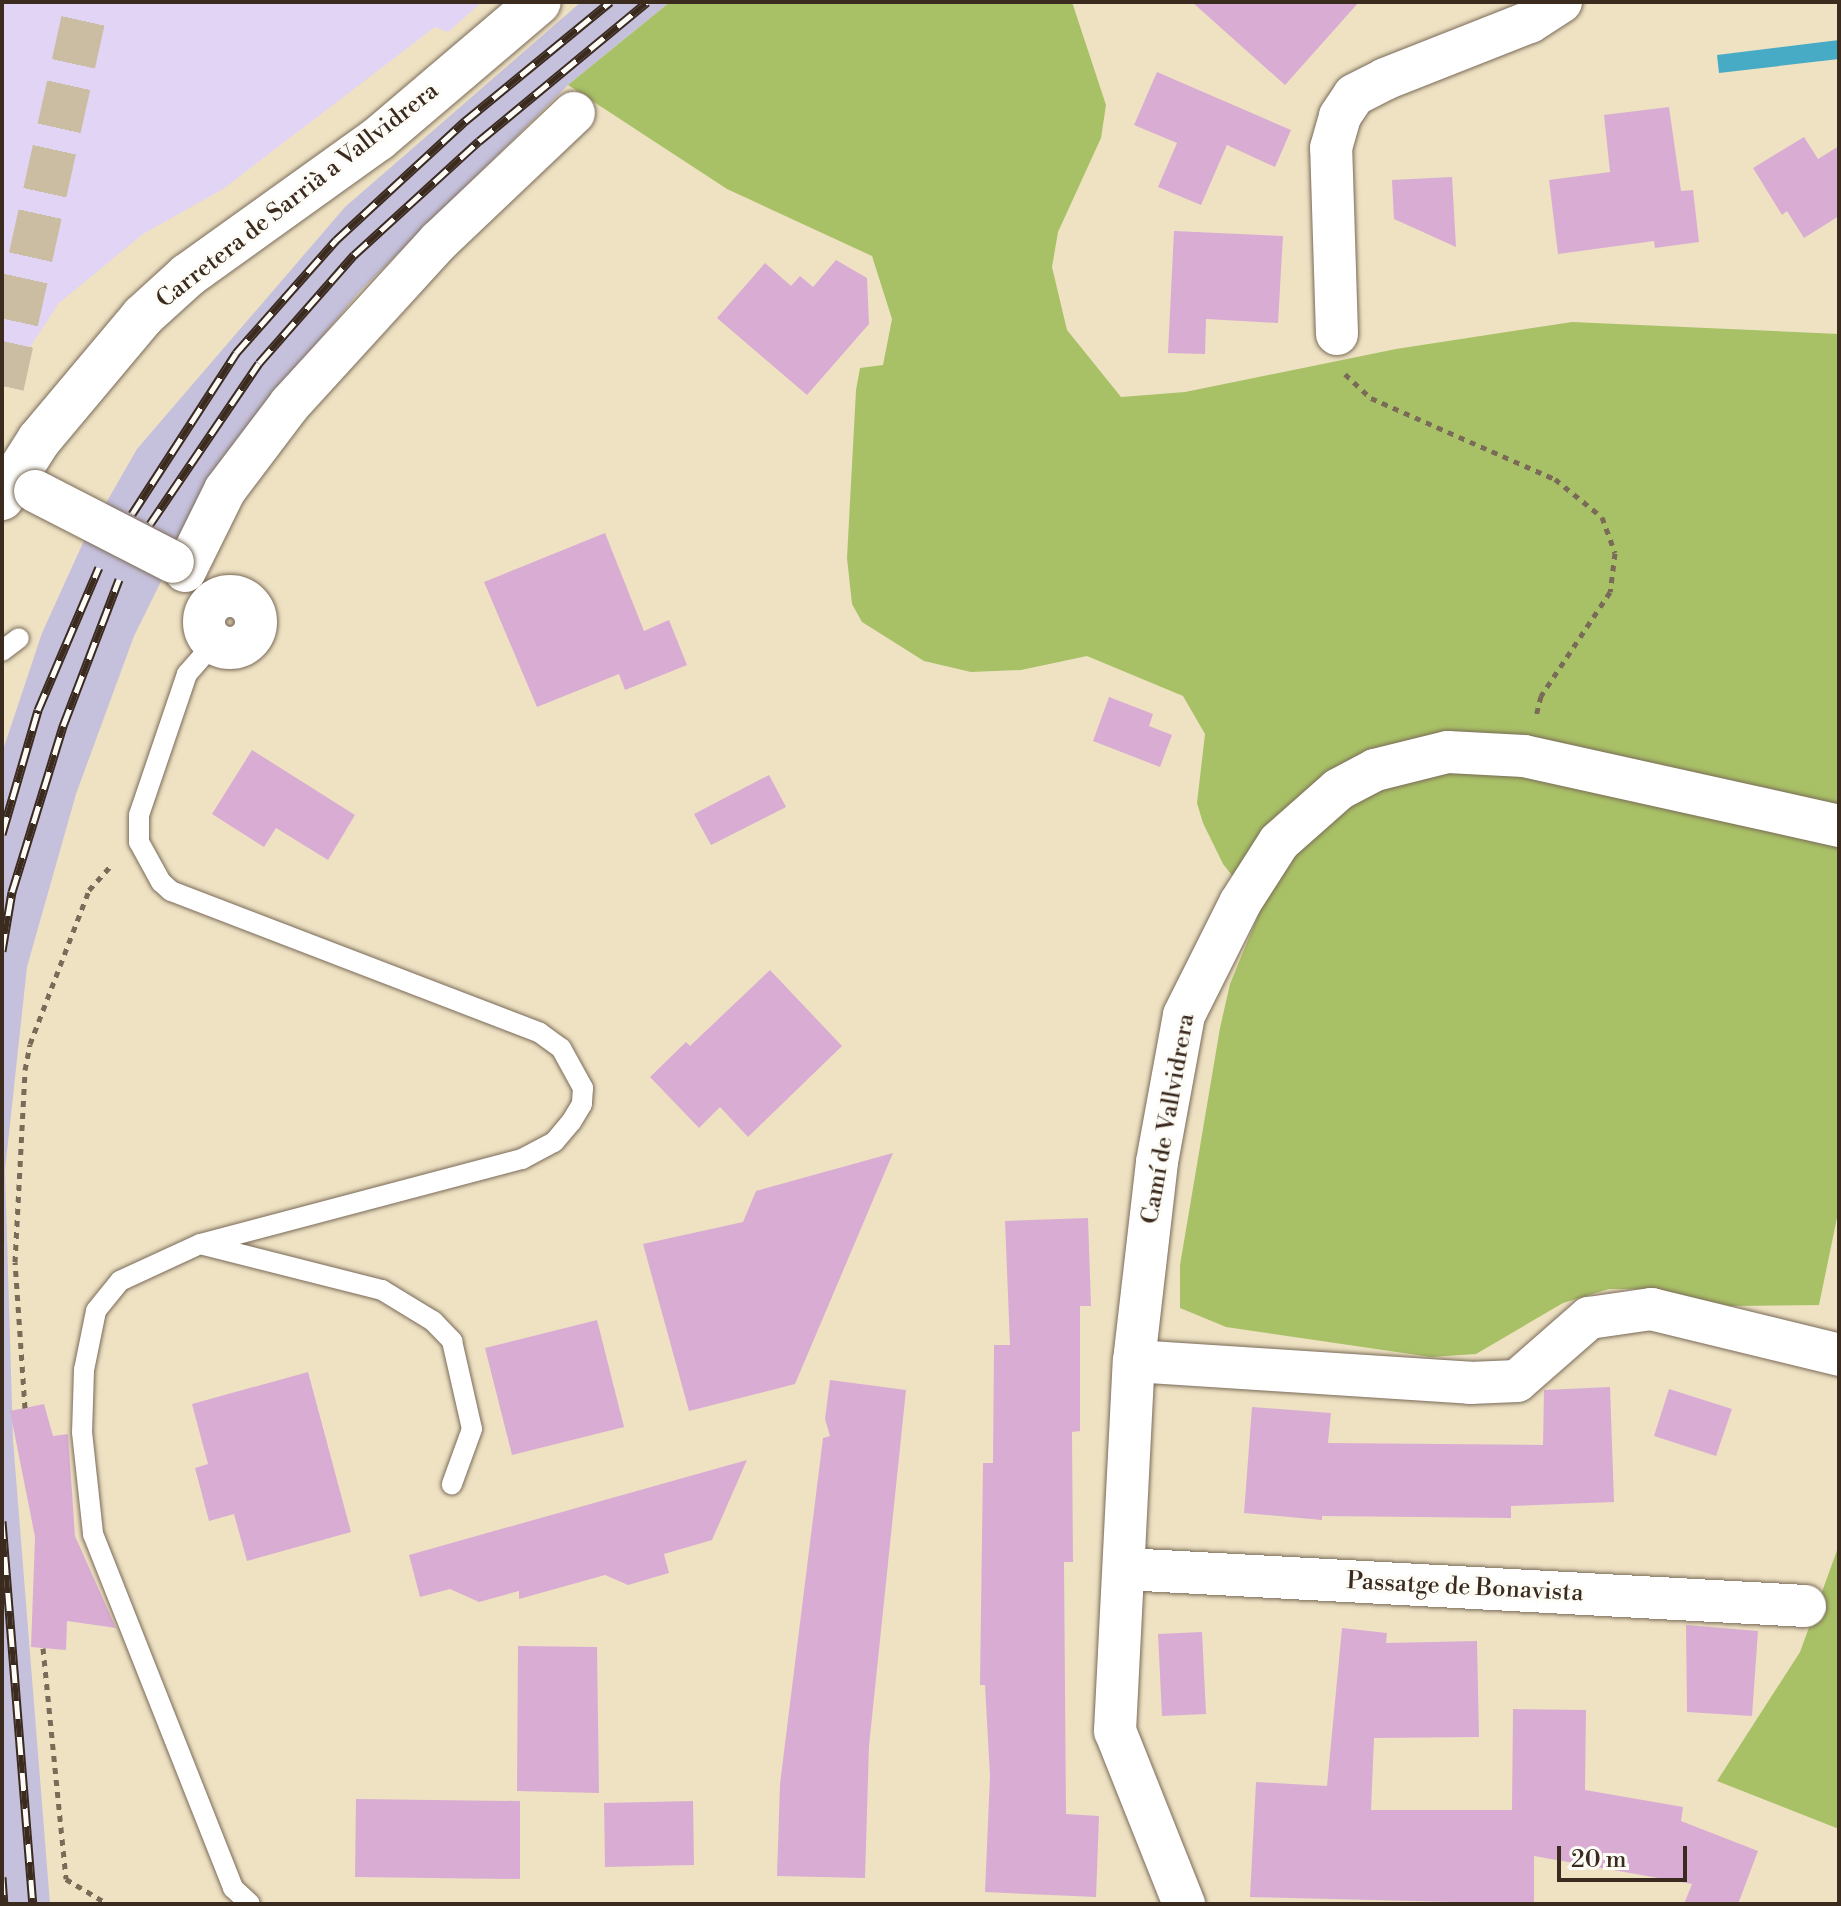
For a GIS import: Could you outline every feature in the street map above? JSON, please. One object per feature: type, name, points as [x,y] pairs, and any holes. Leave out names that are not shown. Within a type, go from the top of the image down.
[{"type":"main road","name":"Carretera de Sarrià a Vallvidrera","points":[[16,489],[101,361],[188,275],[378,139],[539,2]]},
{"type":"street","points":[[1337,334],[1331,148],[1340,116],[1354,95],[1530,22],[1561,2]]},
{"type":"street","points":[[179,567],[225,490],[290,404],[439,241],[574,113]]},
{"type":"street","points":[[16,489],[179,567],[214,623]]},
{"type":"street","name":"Camí de Vallvidrera","points":[[1184,1904],[1115,1731],[1134,1361],[1157,1162],[1184,1015],[1240,903],[1279,842],[1339,789],[1411,758],[1474,751],[1524,756],[1839,826]]},
{"type":"street","points":[[1134,1361],[1470,1383],[1517,1381],[1589,1318],[1651,1309],[1839,1355]]},
{"type":"street","name":"Passatge de Bonavista","points":[[1125,1569],[1805,1606]]},
{"type":"lane","points":[[214,623],[187,674],[139,815],[139,842],[147,864],[171,891],[540,1033],[561,1048],[583,1088],[582,1104],[554,1142],[522,1159],[200,1244],[120,1281],[96,1311],[84,1370],[84,1457],[93,1534],[229,1879],[250,1904]]},
{"type":"lane","points":[[2,651],[19,638]]},
{"type":"lane","points":[[200,1244],[382,1290],[433,1321],[452,1341],[472,1429],[452,1484]]},
{"type":"path","points":[[1337,334],[1340,365],[1362,393],[1555,479],[1589,502],[1611,534],[1615,573],[1610,592],[1541,696],[1524,756]]},
{"type":"path","points":[[25,1408],[15,1262],[30,1044],[89,890],[99,873],[139,842]]},
{"type":"path","points":[[43,1648],[66,1879],[108,1904]]},
{"type":"shaded area","points":[[2,2],[482,2],[448,32],[435,27],[223,189],[143,234],[59,303],[2,389]]},
{"type":"shaded area","points":[[581,2],[670,2],[568,85],[359,292],[265,406],[194,515],[134,636],[76,794],[27,967],[5,1170],[13,1440],[50,1904],[2,1904],[2,753],[42,633],[82,545],[137,449],[345,207]]},
{"type":"green space","points":[[670,2],[1072,2],[1106,105],[1101,138],[1058,232],[1052,267],[1067,330],[1121,397],[1185,392],[1396,349],[1572,322],[1839,334],[1839,1208],[1819,1305],[1730,1306],[1658,1289],[1609,1289],[1563,1303],[1476,1354],[1431,1357],[1226,1327],[1180,1308],[1180,1265],[1220,1028],[1230,984],[1260,911],[1223,864],[1203,823],[1197,803],[1205,734],[1183,696],[1087,656],[1021,670],[971,672],[924,661],[862,622],[852,604],[847,558],[856,390],[860,368],[883,365],[892,319],[872,256],[727,189],[568,85]]},
{"type":"green space","points":[[1839,1545],[1839,1829],[1717,1781],[1800,1652]]},
{"type":"water","points":[[1839,40],[1839,59],[1719,73],[1717,55]]},
{"type":"building","points":[[1192,2],[1359,2],[1285,85]]},
{"type":"building","points":[[1157,72],[1291,130],[1275,167],[1227,145],[1201,205],[1158,187],[1177,143],[1134,125]]},
{"type":"building","points":[[1669,107],[1681,191],[1693,190],[1699,242],[1655,248],[1654,241],[1558,254],[1549,180],[1610,172],[1604,115]]},
{"type":"building","points":[[1804,137],[1818,159],[1839,146],[1839,216],[1804,238],[1787,211],[1782,215],[1753,168]]},
{"type":"building","points":[[1452,177],[1456,247],[1394,219],[1392,180]]},
{"type":"building","points":[[1174,231],[1283,236],[1278,323],[1206,319],[1205,354],[1168,353]]},
{"type":"building","points":[[836,260],[867,278],[869,324],[807,395],[717,318],[765,263],[791,286],[800,276],[813,287]]},
{"type":"building","points":[[605,533],[644,631],[669,620],[687,665],[625,690],[619,674],[537,707],[484,582]]},
{"type":"building","points":[[1109,697],[1153,714],[1149,726],[1172,735],[1160,767],[1093,741]]},
{"type":"building","points":[[252,750],[355,815],[328,860],[276,828],[264,847],[212,814]]},
{"type":"building","points":[[769,775],[786,807],[711,845],[694,814]]},
{"type":"building","points":[[770,970],[842,1046],[748,1137],[720,1107],[699,1128],[650,1077],[686,1042],[690,1046]]},
{"type":"building","points":[[893,1153],[795,1384],[689,1411],[643,1244],[743,1222],[756,1191]]},
{"type":"building","points":[[1088,1218],[1091,1306],[1080,1306],[1080,1431],[1072,1432],[1073,1562],[1064,1562],[1066,1814],[1099,1816],[1096,1897],[985,1892],[990,1776],[985,1685],[980,1685],[983,1463],[993,1463],[994,1345],[1010,1345],[1005,1221]]},
{"type":"building","points":[[597,1320],[624,1427],[512,1455],[485,1348]]},
{"type":"building","points":[[308,1372],[351,1532],[247,1561],[234,1514],[209,1521],[195,1468],[208,1464],[192,1404]]},
{"type":"building","points":[[830,1380],[906,1390],[869,1746],[865,1878],[777,1876],[780,1784],[823,1438],[830,1436],[825,1419]]},
{"type":"building","points":[[1610,1387],[1614,1502],[1511,1506],[1511,1518],[1322,1516],[1322,1520],[1244,1513],[1252,1407],[1331,1413],[1328,1443],[1543,1445],[1544,1390]]},
{"type":"building","points":[[1669,1389],[1732,1409],[1716,1456],[1654,1436]]},
{"type":"building","points":[[44,1404],[53,1436],[68,1434],[75,1536],[116,1628],[67,1621],[66,1650],[31,1647],[35,1537],[10,1411]]},
{"type":"building","points":[[747,1460],[712,1540],[664,1554],[669,1573],[628,1585],[605,1575],[519,1599],[519,1591],[479,1602],[450,1589],[420,1597],[409,1555]]},
{"type":"building","points":[[1686,1625],[1758,1631],[1752,1716],[1687,1712]]},
{"type":"building","points":[[1342,1628],[1387,1633],[1386,1643],[1477,1641],[1479,1737],[1374,1738],[1371,1810],[1512,1810],[1513,1709],[1586,1710],[1585,1790],[1683,1807],[1681,1821],[1758,1851],[1738,1904],[1684,1904],[1692,1884],[1534,1856],[1534,1904],[1250,1897],[1256,1782],[1327,1786]]},
{"type":"building","points":[[1202,1632],[1206,1714],[1162,1716],[1158,1634]]},
{"type":"building","points":[[518,1646],[597,1647],[599,1793],[517,1791]]},
{"type":"building","points":[[356,1799],[520,1801],[520,1879],[355,1877]]},
{"type":"building","points":[[693,1801],[694,1865],[605,1867],[604,1803]]},
{"type":"tunnel","points":[[2,386],[87,2]]},
{"type":"railway","points":[[132,514],[236,353],[336,240],[465,121],[610,2]]},
{"type":"railway","points":[[150,524],[259,363],[354,255],[479,141],[647,2]]},
{"type":"railway","points":[[2,834],[38,710],[99,567]]},
{"type":"railway","points":[[2,951],[12,892],[63,726],[119,579]]},
{"type":"railway","points":[[2,1521],[33,1904]]},
{"type":"railway","points":[[2,1877],[4,1904]]}]
